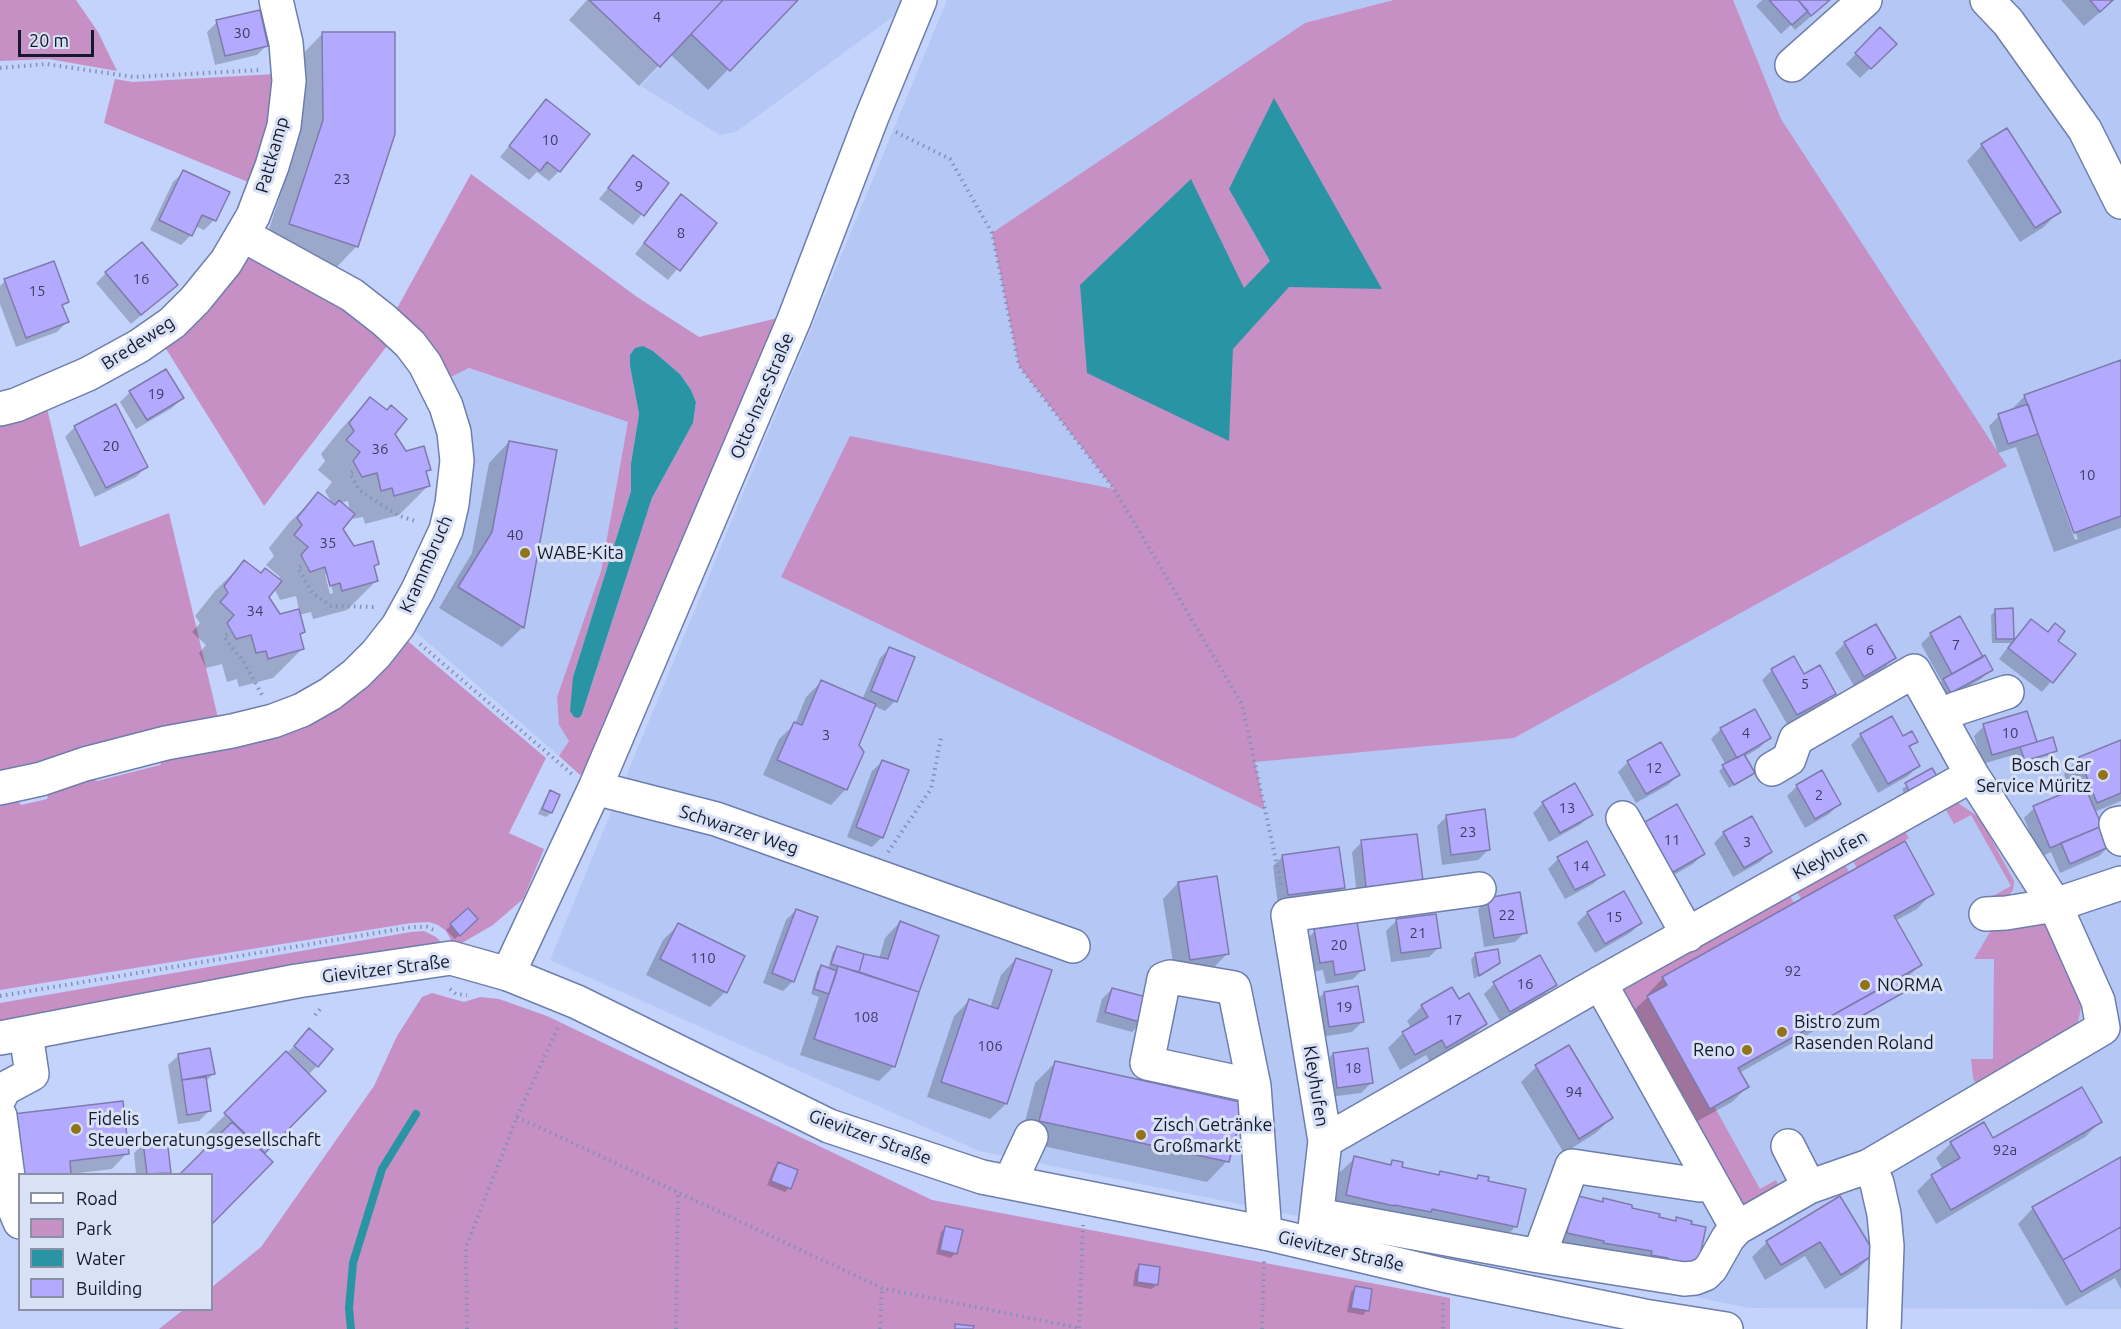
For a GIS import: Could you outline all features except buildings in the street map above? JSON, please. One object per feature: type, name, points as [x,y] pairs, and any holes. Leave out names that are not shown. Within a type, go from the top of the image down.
[{"type":"street","name":"Pattkamp","points":[[243,235],[272,166],[284,126],[289,81],[286,43],[276,0]]},
{"type":"street","name":"Otto-Inze-Straße","points":[[596,788],[789,331],[871,119],[921,0]]},
{"type":"street","points":[[1792,65],[1865,0]]},
{"type":"street","points":[[1988,0],[2007,22],[2085,130],[2121,202]]},
{"type":"street","name":"Bredeweg","points":[[0,408],[16,405],[88,374],[139,346],[172,323],[195,300],[226,262],[243,235]]},
{"type":"street","name":"Krammbruch","points":[[0,788],[41,779],[85,764],[166,743],[273,721],[302,710],[339,687],[376,654],[398,626],[446,530],[452,504],[457,461],[454,432],[442,395],[425,364],[410,344],[393,328],[352,296],[243,235]]},
{"type":"street","points":[[1325,1141],[1315,1230],[1539,1256],[1684,1279],[1695,1278],[1705,1274],[1711,1268],[1728,1238],[1737,1228],[1809,1187],[1869,1166],[2112,1035],[2055,905],[1972,775],[1914,671],[1796,739],[1789,759],[1772,769]]},
{"type":"street","points":[[1940,717],[1955,709],[2007,692]]},
{"type":"street","name":"Kleyhufen","points":[[1288,915],[1325,1141],[1972,775]]},
{"type":"street","points":[[508,974],[596,788]]},
{"type":"street","name":"Schwarzer Weg","points":[[596,788],[716,819],[1073,946]]},
{"type":"street","points":[[1623,818],[1688,934]]},
{"type":"street","points":[[2121,823],[2116,824],[2121,839]]},
{"type":"street","points":[[1986,914],[2006,914],[2055,905],[2121,883]]},
{"type":"street","points":[[1288,915],[1479,889]]},
{"type":"street","name":"Gievitzer Straße","points":[[13,1036],[297,981],[451,958],[508,974],[577,1002],[828,1126],[971,1173],[1265,1233],[1315,1230],[1443,1275],[1643,1322],[1726,1329]]},
{"type":"street","points":[[1600,984],[1737,1228]]},
{"type":"street","points":[[0,1097],[4,1089],[32,1074],[13,1036]]},
{"type":"street","points":[[1254,1086],[1249,1184],[1265,1233]]},
{"type":"street","points":[[0,1116],[11,1200],[18,1217]]},
{"type":"street","points":[[1010,1182],[1031,1137]]},
{"type":"street","points":[[1788,1146],[1809,1187]]},
{"type":"street","points":[[1539,1256],[1572,1166],[1700,1185],[1709,1179]]},
{"type":"street","points":[[1869,1166],[1877,1183],[1884,1214],[1887,1246],[1884,1329]]},
{"type":"path","points":[[0,68],[46,64],[134,77],[288,69]]},
{"type":"path","points":[[871,119],[950,159],[992,232],[1019,366],[1114,489],[1242,704],[1288,915]]},
{"type":"path","points":[[358,469],[350,473],[359,490],[397,515],[446,530]]},
{"type":"path","points":[[306,563],[297,568],[312,593],[321,600],[331,606],[375,606],[573,776],[596,788]]},
{"type":"path","points":[[232,631],[224,636],[243,659],[273,721]]},
{"type":"path","points":[[873,875],[931,789],[941,738]]},
{"type":"path","points":[[467,1329],[466,1247],[558,1026],[577,1002]]},
{"type":"path","points":[[518,1118],[882,1288],[1079,1328],[1085,1196]]},
{"type":"path","points":[[676,1329],[678,1194]]},
{"type":"path","points":[[1262,1329],[1265,1233]]},
{"type":"path","points":[[880,1329],[882,1288]]},
{"type":"shaded area","points":[[723,0],[906,0],[902,10],[736,132],[720,135],[641,86]]},
{"type":"shaded area","points":[[947,0],[2121,0],[2121,1309],[1749,1308],[979,1151],[550,960]]},
{"type":"shaded area","name":"WABE-Kita","points":[[468,368],[628,422],[601,571],[557,697],[559,725],[569,741],[559,756],[409,626],[454,534],[447,379]]},
{"type":"green space","points":[[0,0],[76,0],[98,32],[117,71],[49,59],[0,61]]},
{"type":"green space","points":[[1394,0],[1733,0],[1781,119],[2007,466],[1514,738],[1255,762],[1265,810],[781,577],[850,436],[1114,489],[1019,366],[992,233],[1305,23]]},
{"type":"green space","points":[[276,74],[272,122],[253,184],[104,123],[115,79],[133,82]]},
{"type":"green space","points":[[471,174],[637,297],[699,337],[786,316],[590,780],[579,774],[559,756],[569,741],[559,725],[557,697],[601,571],[628,422],[469,368],[447,379],[395,312]],"holes":[[[653,351],[680,374],[696,402],[693,423],[652,498],[582,714],[573,677],[631,491],[631,463],[639,414],[630,366]]]},
{"type":"green space","points":[[252,258],[346,306],[390,342],[264,506],[163,344],[243,261]]},
{"type":"green space","points":[[46,404],[80,547],[169,513],[219,722],[0,776],[0,418]]},
{"type":"green space","points":[[403,637],[546,758],[509,833],[544,849],[523,899],[493,925],[455,947],[446,931],[438,925],[429,922],[411,923],[0,990],[0,798],[15,795],[21,805],[47,799],[50,788],[88,777],[97,781],[160,765],[166,754],[233,743]]},
{"type":"green space","points":[[1950,801],[1958,803],[1980,818],[2014,881],[2010,894],[1998,899],[1993,896],[2011,886],[1971,815],[1954,824],[1943,805],[1903,828],[1909,838],[1857,868],[1848,853]]},
{"type":"green space","points":[[1840,856],[1849,872],[1801,899],[1793,884]]},
{"type":"green space","points":[[1785,888],[1794,903],[1663,978],[1667,985],[1647,996],[1710,1108],[1714,1106],[1760,1189],[1776,1180],[1778,1191],[1757,1205],[1738,1206],[1625,1013],[1622,988]]},
{"type":"green space","points":[[2042,916],[2082,1001],[2079,1018],[2073,1033],[1984,1084],[1976,1083],[1973,1078],[1971,1059],[1993,1059],[1994,959],[1974,959],[1990,932],[1997,927]]},
{"type":"green space","points":[[424,931],[436,937],[444,945],[0,1024],[0,1003]]},
{"type":"green space","points":[[432,993],[464,1002],[480,997],[499,999],[547,1016],[932,1200],[1450,1298],[1450,1329],[159,1329],[182,1311],[213,1311],[213,1286],[261,1247],[374,1086],[397,1036],[422,997]]},
{"type":"water","points":[[1274,98],[1382,289],[1289,287],[1233,349],[1229,441],[1087,373],[1080,285],[1191,179],[1244,288],[1270,261],[1229,189]]},
{"type":"water","points":[[643,346],[653,351],[680,374],[691,390],[696,402],[693,423],[652,498],[579,718],[574,717],[570,711],[573,677],[631,491],[631,463],[639,414],[630,355],[635,348]]},
{"type":"waterway","points":[[351,1329],[349,1308],[353,1263],[382,1169],[416,1114]]},
{"type":"place","name":"WABE-Kita","points":[[525,553]]},
{"type":"place","name":"Bosch Car Service Müritz","points":[[2103,775]]},
{"type":"place","name":"NORMA","points":[[1865,985]]},
{"type":"place","name":"Bistro zum Rasenden Roland","points":[[1782,1032]]},
{"type":"place","name":"Reno","points":[[1747,1050]]},
{"type":"place","name":"Fidelis Steuerberatungsgesellschaft","points":[[76,1129]]},
{"type":"place","name":"Zisch Getränke Großmarkt","points":[[1141,1135]]}]
